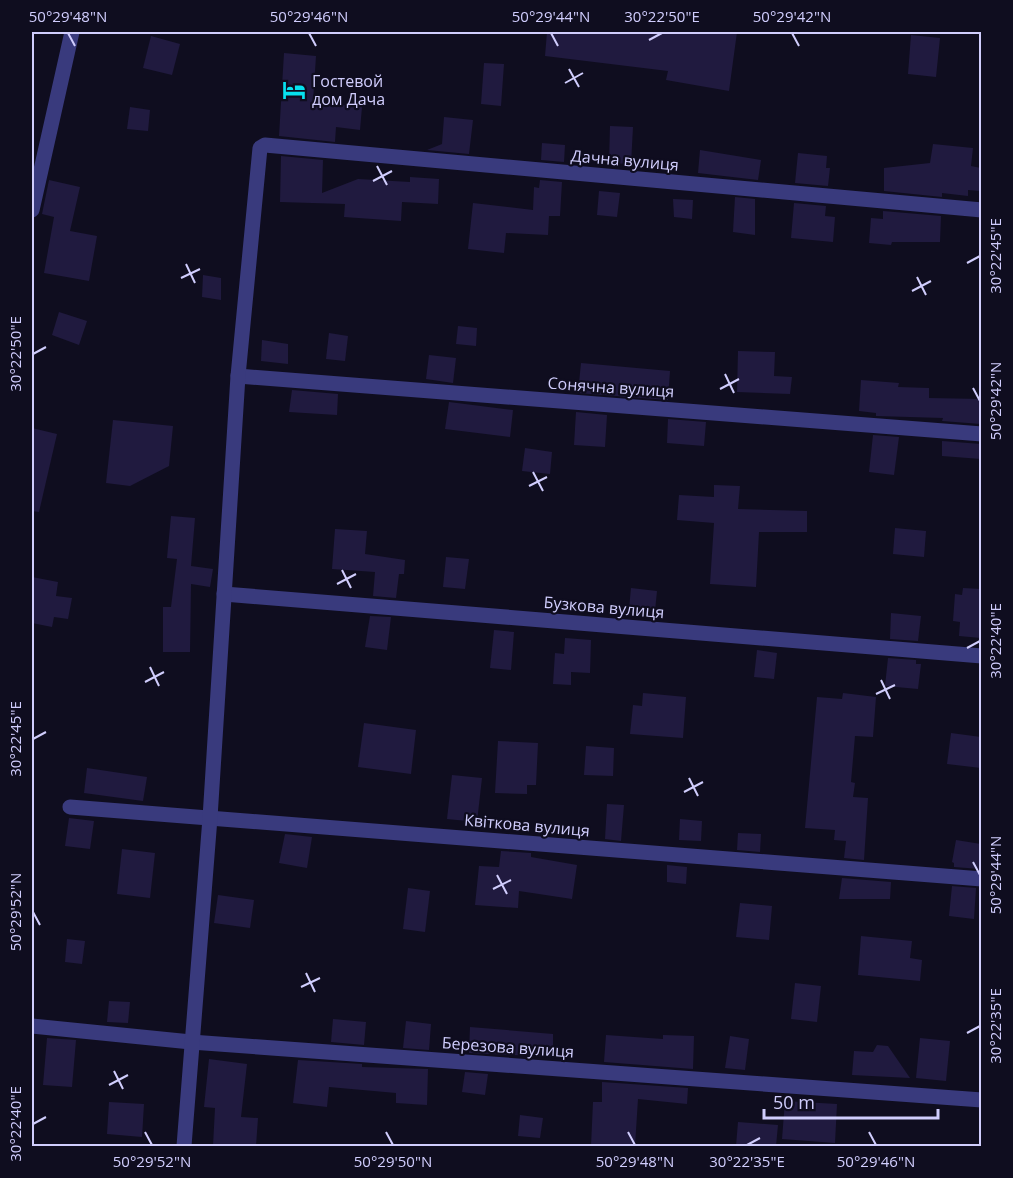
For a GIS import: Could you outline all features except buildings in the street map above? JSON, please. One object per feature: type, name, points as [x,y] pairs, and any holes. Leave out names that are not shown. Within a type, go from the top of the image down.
[{"type":"street","points":[[32,210],[72,32]]},
{"type":"street","name":"Дачна вулиця","points":[[238,376],[258,151],[265,145],[981,210]]},
{"type":"street","points":[[184,1146],[210,818],[238,376]]},
{"type":"street","name":"Сонячна вулиця","points":[[238,376],[981,434]]},
{"type":"street","name":"Бузкова вулиця","points":[[224,594],[981,656]]},
{"type":"street","name":"Квіткова вулиця","points":[[70,807],[981,879]]},
{"type":"street","name":"Березова вулиця","points":[[32,1026],[191,1042],[981,1100]]},
{"type":"place","name":"Гостевой дом Дача","points":[[294,90]]}]
